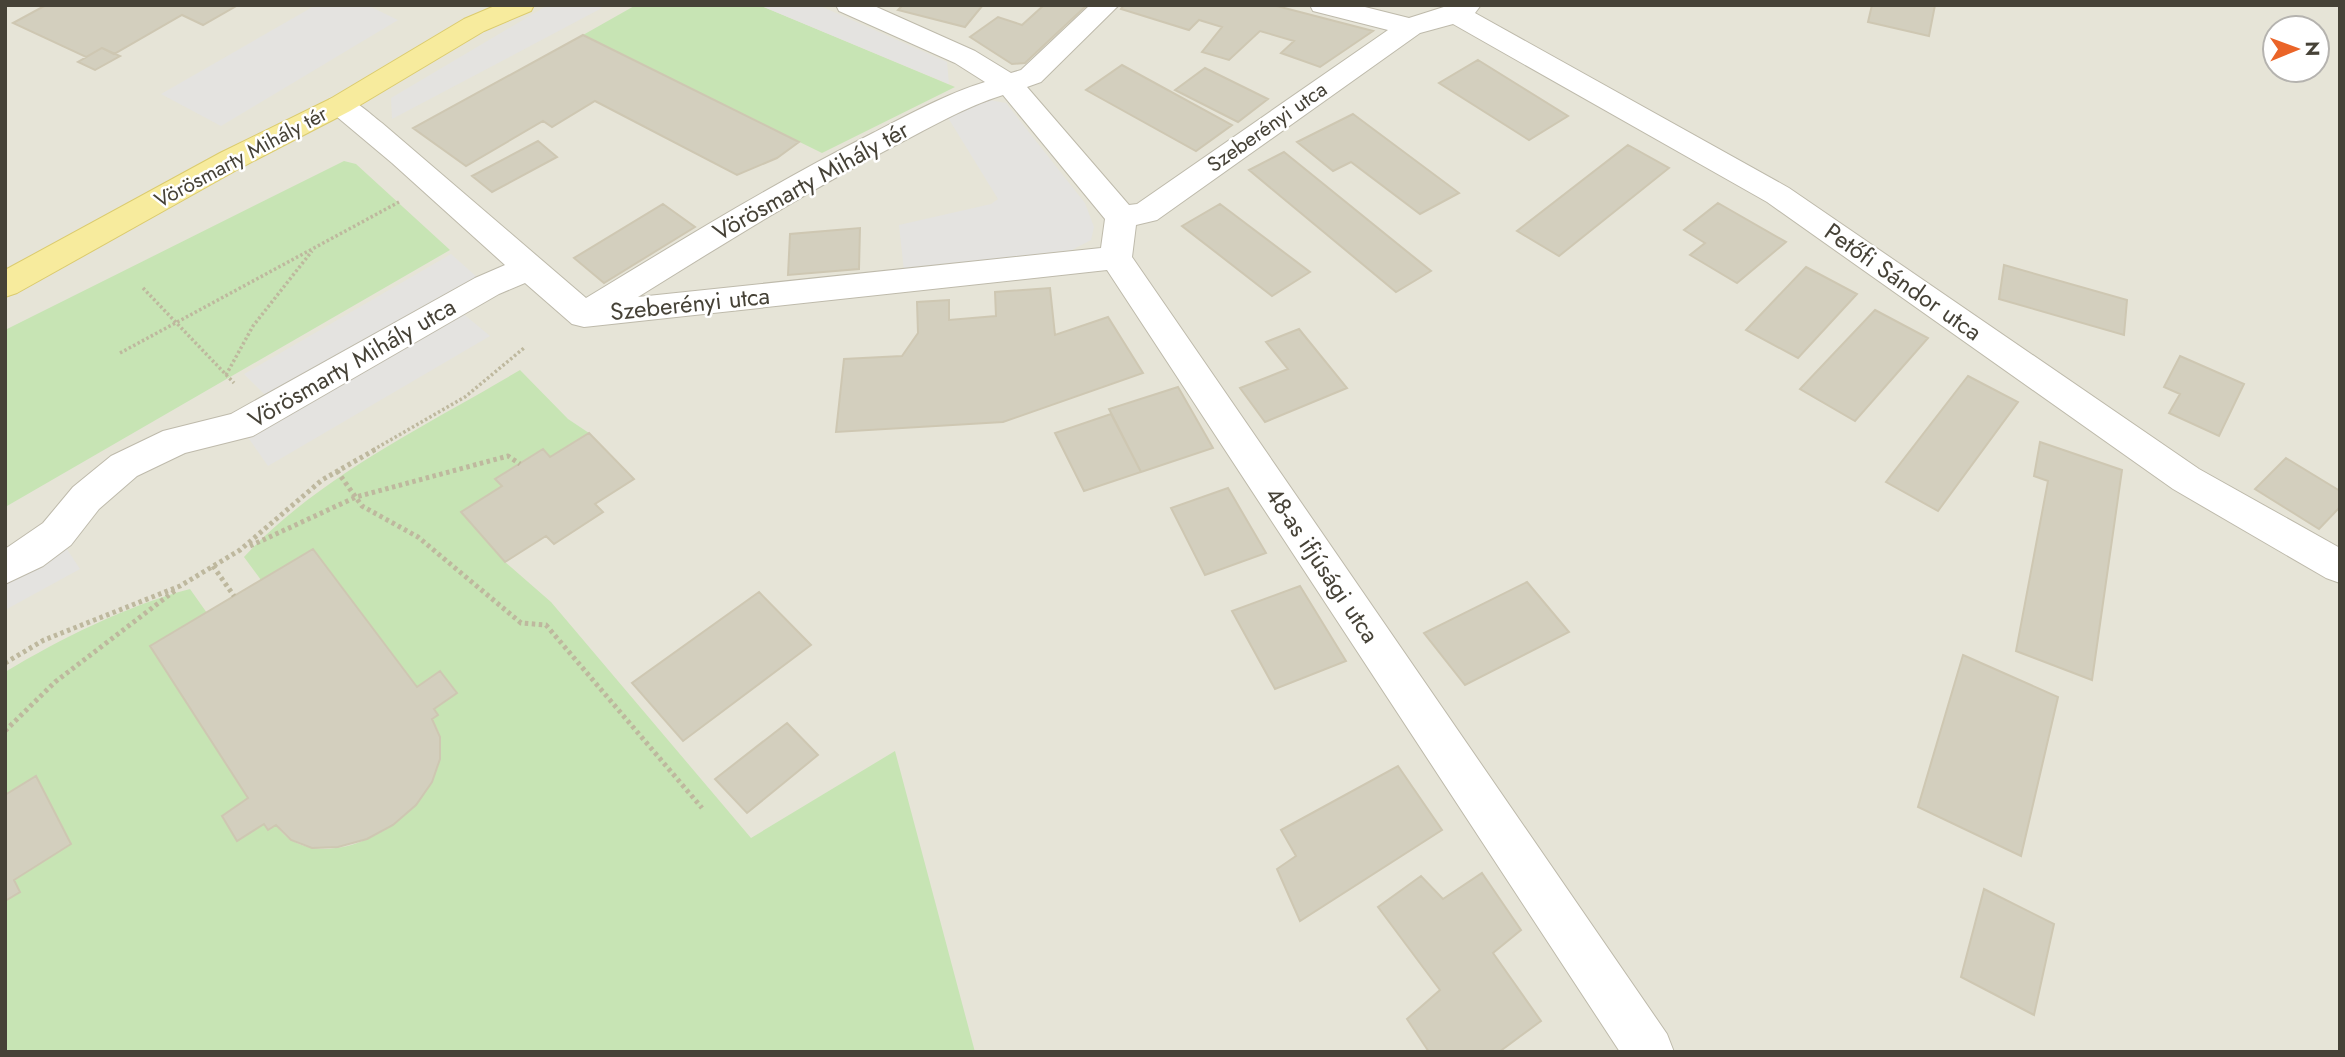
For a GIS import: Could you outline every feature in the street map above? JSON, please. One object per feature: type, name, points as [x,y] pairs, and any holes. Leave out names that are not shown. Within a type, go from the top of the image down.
[{"type":"main road","name":"Vörösmarty Mihály tér","points":[[5,285],[231,160],[340,105],[500,11]]},
{"type":"street","points":[[849,5],[965,57],[1009,83],[1121,217],[1116,258]]},
{"type":"street","name":"Vörösmarty Mihály tér","points":[[584,315],[763,205],[838,163],[967,97],[1031,76],[1106,5]]},
{"type":"street","points":[[1323,5],[1410,27],[1462,10]]},
{"type":"street","name":"Petőfi Sándor utca","points":[[1462,10],[1778,195],[2186,479],[2340,567]]},
{"type":"street","name":"Szeberényi utca","points":[[1121,217],[1146,213],[1410,27]]},
{"type":"street","name":"Szeberényi utca","points":[[340,105],[383,137],[527,269],[584,315],[1116,258]]},
{"type":"street","name":"48-as ifjúsági utca","points":[[1116,258],[1649,1052]]},
{"type":"street","name":"Vörösmarty Mihály utca","points":[[5,568],[29,555],[57,534],[86,498],[124,466],[176,441],[240,426],[486,286],[527,269]]},
{"type":"path","points":[[120,353],[434,183]]},
{"type":"path","points":[[226,375],[233,358],[290,276],[315,247]]},
{"type":"path","points":[[143,288],[226,375],[266,412]]},
{"type":"path","points":[[240,550],[337,471],[464,397],[524,348]]},
{"type":"path","points":[[5,731],[55,682],[180,586],[240,550],[356,497],[508,456],[520,464]]},
{"type":"path","points":[[337,471],[362,506],[418,537],[521,624],[546,625],[702,808]]},
{"type":"path","points":[[213,566],[234,596]]},
{"type":"path","points":[[5,663],[44,640],[180,586]]},
{"type":"shaded area","points":[[5,5],[2340,5],[2340,1052],[5,1052]]},
{"type":"shaded area","points":[[316,5],[367,5],[398,20],[221,126],[161,94]]},
{"type":"shaded area","points":[[548,5],[598,5],[602,8],[392,119],[391,98]]},
{"type":"shaded area","points":[[759,5],[818,5],[947,62],[949,84]]},
{"type":"shaded area","points":[[984,99],[1006,103],[1085,203],[1094,227],[1091,240],[1072,250],[904,271],[899,225],[991,204],[998,199],[947,116]]},
{"type":"shaded area","points":[[451,254],[487,286],[454,306],[490,336],[268,466],[240,426],[276,406],[244,374]]},
{"type":"shaded area","points":[[57,534],[80,569],[5,610],[5,568]]},
{"type":"green space","points":[[636,5],[759,5],[955,87],[822,153],[583,35]]},
{"type":"green space","points":[[344,161],[356,164],[450,250],[7,506],[5,330]]},
{"type":"green space","points":[[520,370],[568,419],[589,433],[550,457],[543,450],[496,479],[502,486],[461,512],[505,562],[551,602],[751,838],[895,751],[975,1052],[5,1052],[5,901],[20,892],[14,880],[71,843],[36,776],[5,795],[5,672],[95,624],[142,604],[190,589],[207,613],[151,646],[248,798],[222,816],[237,841],[264,824],[268,830],[276,825],[289,839],[314,848],[340,848],[366,840],[390,826],[412,808],[429,787],[439,763],[440,736],[432,719],[438,715],[434,709],[457,693],[440,672],[417,687],[313,549],[261,580],[244,557],[306,501],[340,477],[411,432]]},
{"type":"building","points":[[46,5],[238,5],[203,25],[182,15],[114,54],[102,48],[86,57],[13,23]]},
{"type":"building","points":[[903,5],[983,5],[965,27],[898,10]]},
{"type":"building","points":[[1044,5],[1087,5],[1025,63],[1012,64],[970,37],[998,17],[1022,25]]},
{"type":"building","points":[[1124,5],[1273,5],[1373,31],[1320,67],[1281,53],[1294,41],[1260,31],[1229,60],[1202,52],[1222,27],[1199,20],[1189,30],[1121,9]]},
{"type":"building","points":[[1872,5],[1935,5],[1929,36],[1868,22]]},
{"type":"building","points":[[583,35],[799,142],[777,158],[737,175],[595,101],[552,127],[543,121],[466,166],[413,128]]},
{"type":"building","points":[[102,48],[120,56],[95,70],[78,62]]},
{"type":"building","points":[[1478,60],[1568,116],[1529,140],[1439,83]]},
{"type":"building","points":[[1122,65],[1232,125],[1196,151],[1086,90]]},
{"type":"building","points":[[1205,68],[1268,99],[1238,122],[1175,90]]},
{"type":"building","points":[[1353,114],[1459,193],[1420,214],[1351,162],[1333,171],[1297,142]]},
{"type":"building","points":[[538,141],[557,157],[492,192],[472,176]]},
{"type":"building","points":[[1628,145],[1669,168],[1559,256],[1517,231]]},
{"type":"building","points":[[1284,152],[1431,271],[1396,292],[1249,170]]},
{"type":"building","points":[[1718,203],[1786,242],[1737,283],[1690,255],[1705,243],[1684,230]]},
{"type":"building","points":[[663,204],[695,227],[604,283],[574,258]]},
{"type":"building","points":[[1220,204],[1310,272],[1272,296],[1182,226]]},
{"type":"building","points":[[860,228],[859,269],[788,275],[790,234]]},
{"type":"building","points":[[2004,265],[2127,300],[2124,335],[1999,299]]},
{"type":"building","points":[[1806,267],[1857,294],[1798,358],[1746,330]]},
{"type":"building","points":[[1050,288],[1055,335],[1108,317],[1143,373],[1003,422],[836,432],[844,359],[902,356],[918,333],[917,302],[949,300],[949,320],[996,316],[995,292]]},
{"type":"building","points":[[1875,310],[1928,338],[1855,421],[1800,389]]},
{"type":"building","points":[[1299,329],[1347,388],[1265,422],[1240,388],[1288,369],[1266,342]]},
{"type":"building","points":[[2180,356],[2244,384],[2219,436],[2169,413],[2180,394],[2164,387]]},
{"type":"building","points":[[1968,376],[2018,402],[1938,511],[1886,482]]},
{"type":"building","points":[[1178,387],[1213,448],[1141,472],[1109,409]]},
{"type":"building","points":[[1111,414],[1141,472],[1084,491],[1055,433]]},
{"type":"building","points":[[589,433],[634,479],[595,504],[603,512],[554,544],[546,536],[505,562],[461,512],[502,486],[495,479],[543,449],[550,457]]},
{"type":"building","points":[[2040,442],[2122,470],[2092,680],[2016,651],[2048,481],[2034,476]]},
{"type":"building","points":[[2286,458],[2340,491],[2340,507],[2319,529],[2255,489]]},
{"type":"building","points":[[1228,488],[1266,553],[1205,575],[1171,508]]},
{"type":"building","points":[[313,549],[417,687],[440,671],[457,693],[434,709],[438,715],[432,719],[440,737],[440,759],[432,782],[416,805],[393,825],[367,839],[338,847],[312,848],[291,840],[276,825],[268,830],[264,824],[237,841],[222,816],[248,798],[150,646]]},
{"type":"building","points":[[1527,582],[1569,632],[1465,685],[1424,633]]},
{"type":"building","points":[[1300,586],[1346,661],[1275,689],[1232,611]]},
{"type":"building","points":[[759,592],[811,645],[683,741],[632,683]]},
{"type":"building","points":[[1963,655],[2058,697],[2021,856],[1918,807]]},
{"type":"building","points":[[787,723],[818,755],[747,813],[715,779]]},
{"type":"building","points":[[1398,766],[1442,830],[1300,921],[1277,869],[1296,856],[1281,830]]},
{"type":"building","points":[[36,776],[71,844],[14,880],[20,892],[5,901],[5,795]]},
{"type":"building","points":[[1482,873],[1521,930],[1493,953],[1541,1021],[1499,1052],[1429,1052],[1407,1019],[1440,990],[1378,907],[1421,876],[1443,899]]},
{"type":"building","points":[[1984,889],[2054,924],[2034,1015],[1961,977]]}]
